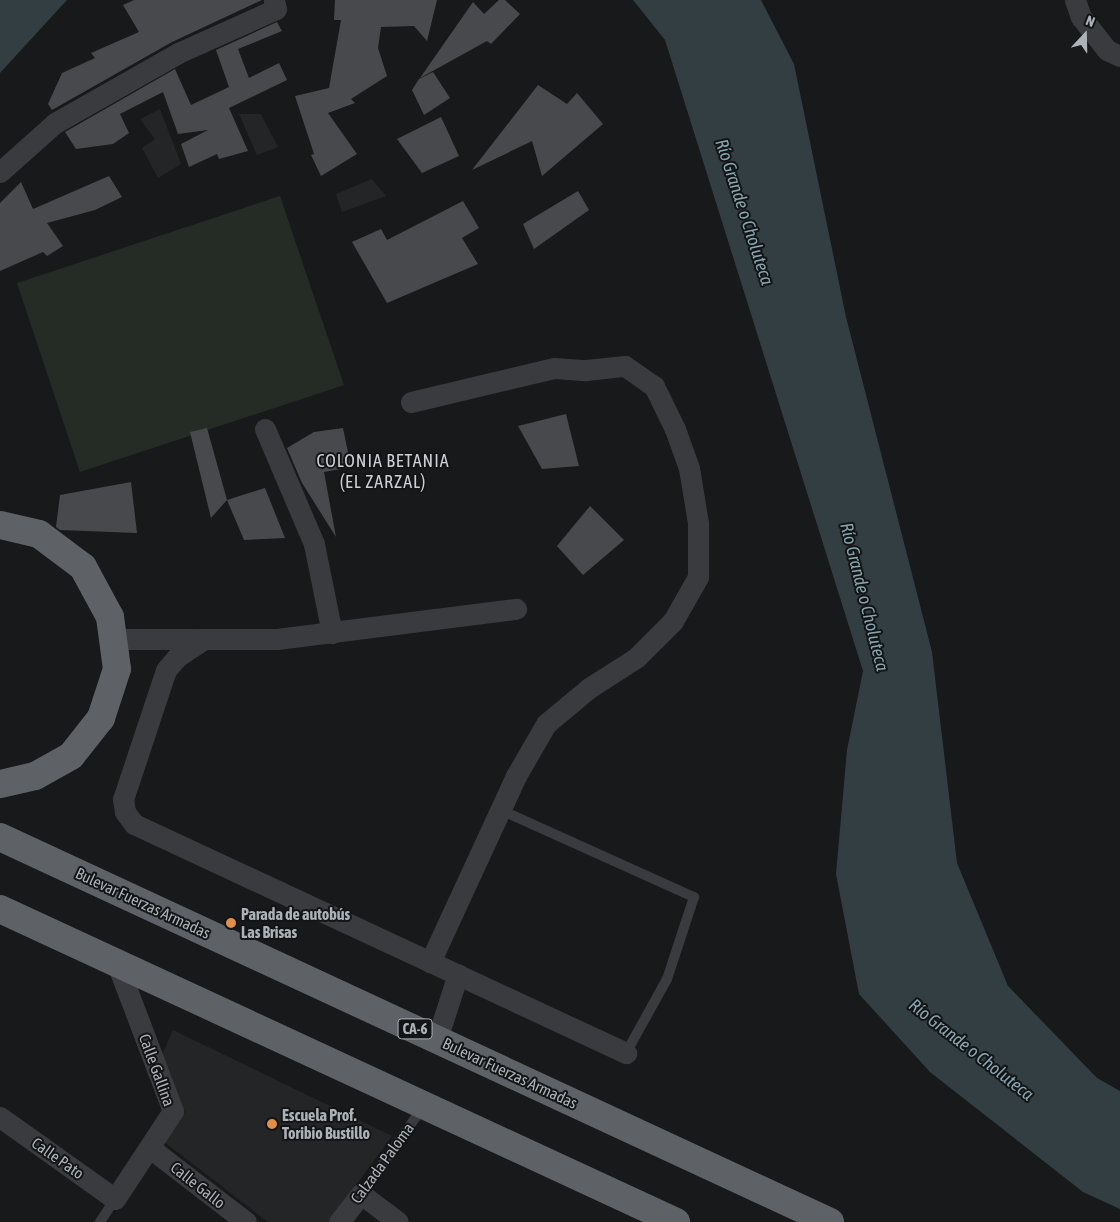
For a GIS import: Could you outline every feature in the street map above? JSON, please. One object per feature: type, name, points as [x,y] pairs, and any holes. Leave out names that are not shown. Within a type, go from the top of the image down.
[{"type":"highway","points":[[0,525],[39,534],[83,567],[110,617],[115,639],[117,670],[112,692],[101,718],[71,756],[35,776],[0,784]]},
{"type":"highway","name":"Bulevar Fuerzas Armadas","points":[[0,837],[830,1222]]},
{"type":"highway","points":[[0,909],[425,1104],[676,1222]]},
{"type":"street","points":[[0,172],[55,123],[178,53],[276,9],[274,0]]},
{"type":"street","points":[[1075,0],[1086,24],[1107,50],[1120,56]]},
{"type":"street","points":[[411,402],[554,368],[586,370],[625,366],[654,386],[675,429],[689,468],[698,523],[698,577],[673,621],[636,658],[589,688],[546,724],[501,810],[430,962]]},
{"type":"street","points":[[265,429],[314,544],[332,633]]},
{"type":"street","points":[[115,639],[277,640],[516,609]]},
{"type":"street","points":[[204,639],[177,657],[166,670],[123,799],[129,818],[134,824],[626,1053]]},
{"type":"street","name":"Calle Gallina","points":[[115,1199],[173,1112],[116,961]]},
{"type":"street","points":[[438,1039],[458,974]]},
{"type":"street","name":"Calle Pato","points":[[0,1117],[115,1199]]},
{"type":"street","name":"Calle Gallo","points":[[150,1148],[246,1222]]},
{"type":"street","points":[[360,1194],[398,1222]]},
{"type":"street","name":"Calzada Paloma","points":[[339,1222],[360,1194]]},
{"type":"lane","points":[[501,810],[694,897],[667,979],[626,1053]]},
{"type":"lane","name":"Calzada Paloma","points":[[360,1194],[425,1104]]},
{"type":"lane","name":"Calle Gallina","points":[[100,1222],[115,1199]]},
{"type":"shaded area","points":[[160,109],[181,164],[158,178],[142,148],[155,139],[140,119]]},
{"type":"shaded area","points":[[239,114],[261,114],[278,147],[257,155]]},
{"type":"shaded area","points":[[372,179],[386,196],[342,212],[336,194]]},
{"type":"shaded area","points":[[280,196],[344,385],[80,472],[17,283]]},
{"type":"shaded area","name":"Escuela Prof. Toribio Bustillo","points":[[173,1030],[392,1136],[329,1222],[268,1222],[163,1141],[185,1112],[159,1062]]},
{"type":"water","points":[[0,0],[67,0],[0,73]]},
{"type":"water","name":"Río Grande o Choluteca","points":[[633,0],[761,0],[794,64],[846,317],[932,652],[957,863],[1008,986],[1097,1078],[1120,1091],[1120,1209],[1083,1192],[930,1072],[859,994],[836,874],[847,750],[863,671],[665,40]]},
{"type":"building","points":[[134,0],[262,0],[172,42],[52,110],[48,104],[62,73],[95,58],[91,53],[139,32],[123,5]]},
{"type":"building","points":[[335,0],[437,0],[427,41],[414,26],[381,27],[378,48],[387,76],[351,99],[355,103],[328,113],[357,154],[321,176],[311,155],[314,154],[295,96],[329,88],[341,20],[334,20]]},
{"type":"building","points":[[499,0],[505,0],[520,14],[491,44],[487,41],[420,78],[473,2],[484,14]]},
{"type":"building","points":[[277,22],[282,31],[238,49],[249,78],[279,63],[287,80],[229,108],[248,151],[219,159],[217,154],[189,167],[181,144],[208,130],[178,134],[163,92],[120,114],[129,133],[113,144],[76,149],[65,132],[175,69],[191,105],[229,87],[216,50]]},
{"type":"building","points":[[433,72],[450,98],[424,115],[412,90],[419,79]]},
{"type":"building","points":[[538,85],[567,104],[577,93],[603,124],[542,176],[532,141],[472,170]]},
{"type":"building","points":[[441,117],[459,156],[422,173],[397,139]]},
{"type":"building","points":[[109,176],[122,197],[95,210],[47,223],[63,246],[47,256],[43,252],[0,271],[0,203],[21,182],[33,209]]},
{"type":"building","points":[[578,191],[589,210],[534,249],[523,224]]},
{"type":"building","points":[[463,201],[479,228],[462,238],[478,264],[387,303],[352,242],[381,229],[387,240]]},
{"type":"building","points":[[566,414],[579,466],[542,469],[518,426]]},
{"type":"building","points":[[207,428],[227,500],[211,518],[190,432]]},
{"type":"building","points":[[343,428],[351,467],[324,472],[336,537],[302,483],[287,448],[314,432]]},
{"type":"building","points":[[131,482],[137,533],[60,530],[56,527],[60,495]]},
{"type":"building","points":[[265,488],[285,538],[244,540],[227,500]]},
{"type":"building","points":[[590,506],[624,540],[583,575],[557,546]]},
{"type":"place","name":"Parada de autobús Las Brisas","points":[[231,923]]},
{"type":"place","name":"Escuela Prof. Toribio Bustillo","points":[[272,1124]]},
{"type":"district","name":"COLONIA BETANIA (EL ZARZAL)","points":[[383,472]]}]
